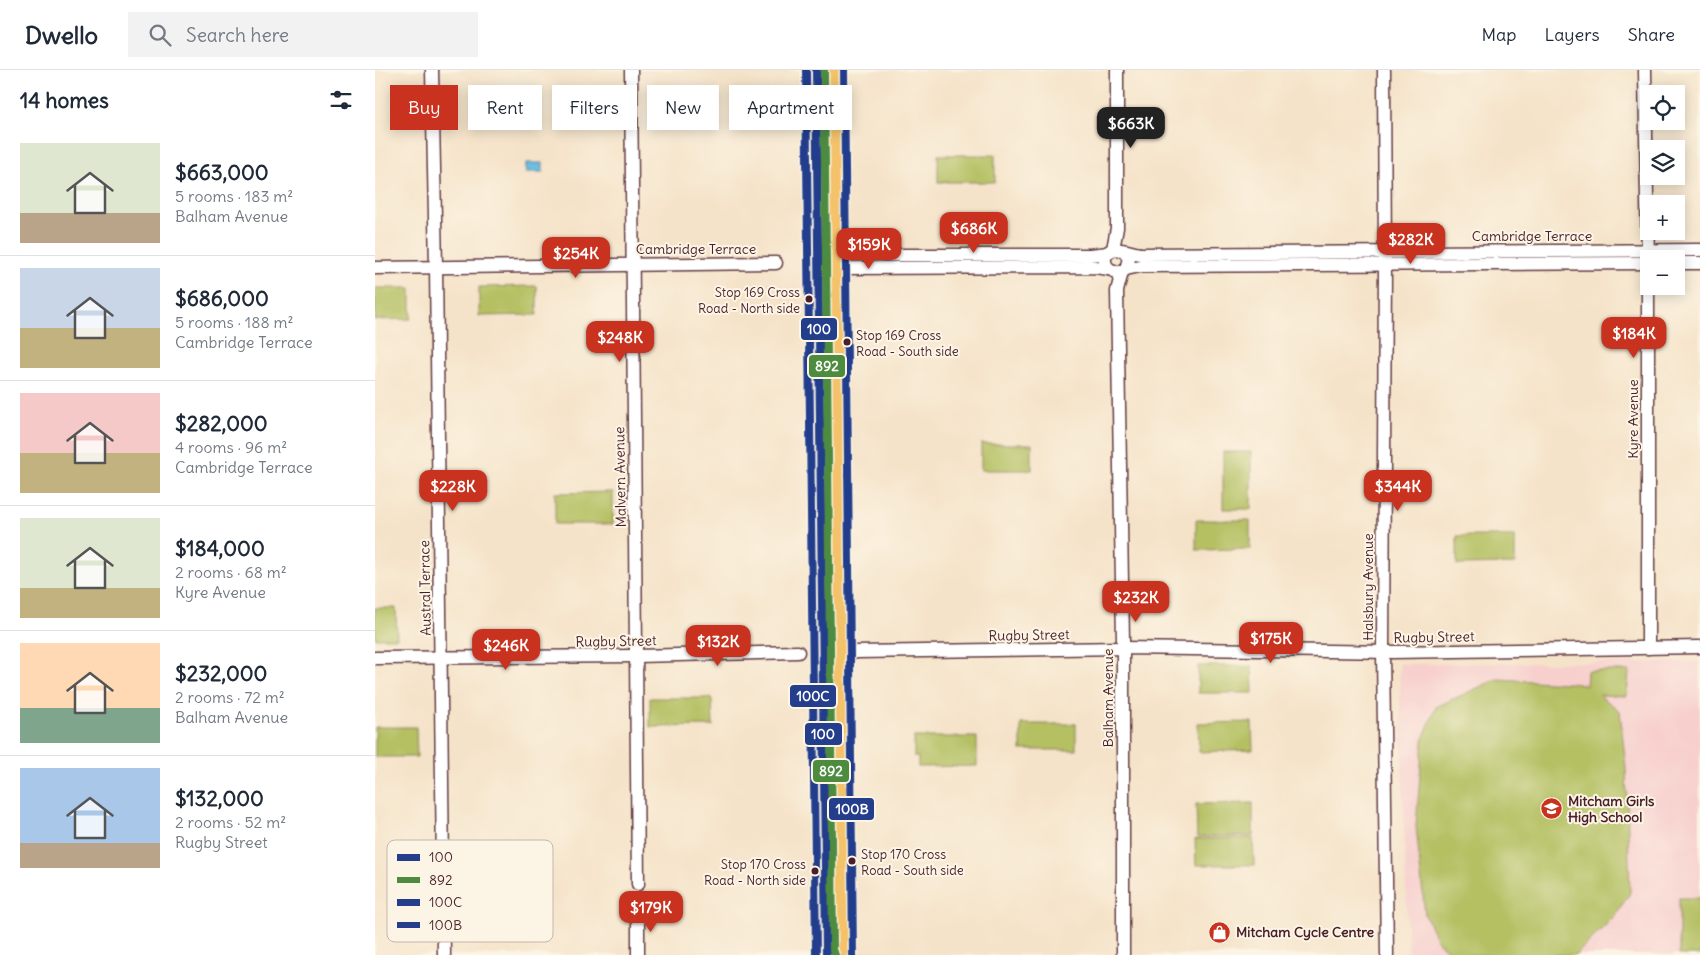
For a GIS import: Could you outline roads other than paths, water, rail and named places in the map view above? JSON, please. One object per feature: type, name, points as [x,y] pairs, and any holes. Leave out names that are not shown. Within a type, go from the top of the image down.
[{"type":"highway","points":[[816,70],[831,262],[843,955]]},
{"type":"highway","points":[[826,955],[834,70]]},
{"type":"street","name":"Austral Terrace","points":[[432,70],[437,267],[443,840]]},
{"type":"street","name":"Malvern Avenue","points":[[631,70],[639,884]]},
{"type":"street","points":[[1117,70],[1117,251],[1105,263],[1117,270],[1129,258],[1117,251]]},
{"type":"street","name":"Halsbury Avenue","points":[[1383,70],[1385,251],[1383,652],[1387,955]]},
{"type":"street","name":"Kyre Avenue","points":[[1645,70],[1648,250]]},
{"type":"street","points":[[1561,250],[1561,264]]},
{"type":"street","name":"Cambridge Terrace","points":[[1066,261],[1117,270],[1140,266],[1211,260],[1249,259],[1292,252],[1640,250]]},
{"type":"street","name":"Cambridge Terrace","points":[[1685,250],[1700,250]]},
{"type":"street","name":"Cambridge Terrace","points":[[831,262],[1066,261],[1117,251],[1211,260]]},
{"type":"street","points":[[1459,251],[1459,265]]},
{"type":"street","points":[[1495,251],[1496,264]]},
{"type":"street","points":[[1292,252],[1292,266]]},
{"type":"street","name":"Cambridge Terrace","points":[[1249,259],[1292,266],[1640,263]]},
{"type":"street","name":"Cambridge Terrace","points":[[375,268],[776,263]]},
{"type":"street","points":[[1685,263],[1700,263]]},
{"type":"street","name":"Balham Avenue","points":[[1117,270],[1123,648],[1123,955]]},
{"type":"street","name":"Kyre Avenue","points":[[1648,295],[1648,648]]},
{"type":"street","name":"Rugby Street","points":[[839,657],[857,652],[1123,648],[1383,652],[1700,647]]},
{"type":"street","name":"Rugby Street","points":[[375,658],[637,656],[798,652]]},
{"type":"street","points":[[638,912],[638,955]]},
{"type":"street","name":"Austral Terrace","points":[[444,942],[444,955]]},
{"type":"water","points":[[526,163],[543,163],[543,172],[526,172]]},
{"type":"place","name":"Stop 169 Cross Road - North side","points":[[809,299]]},
{"type":"place","name":"Stop 169 Cross Road - South side","points":[[847,342]]},
{"type":"place","name":"Mitcham Girls High School","points":[[1552,809]]},
{"type":"place","name":"Stop 170 Cross Road - South side","points":[[852,861]]},
{"type":"place","name":"Stop 170 Cross Road - North side","points":[[815,871]]},
{"type":"place","name":"Mitcham Cycle Centre","points":[[1220,932]]}]
